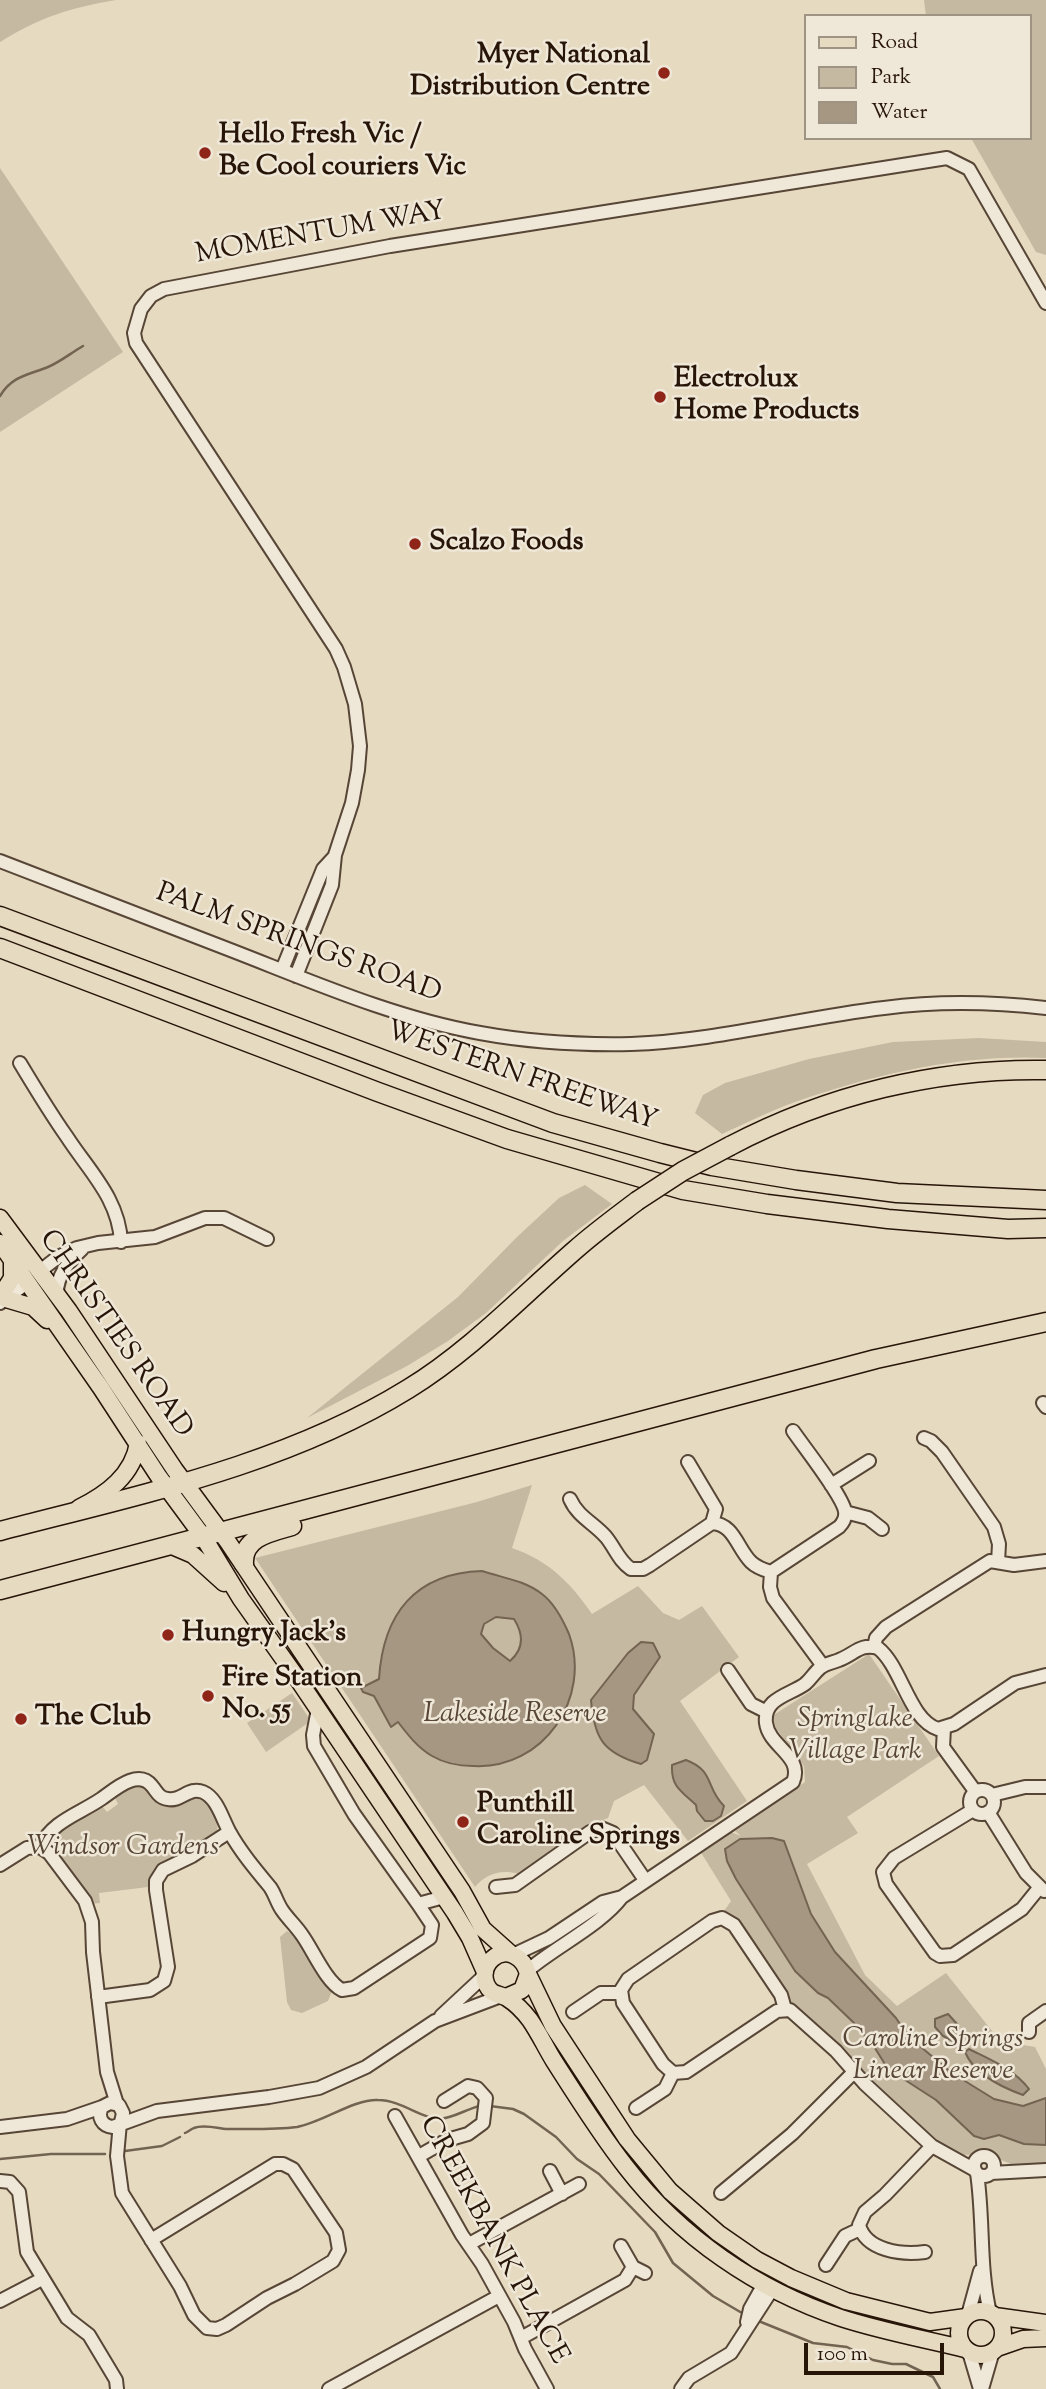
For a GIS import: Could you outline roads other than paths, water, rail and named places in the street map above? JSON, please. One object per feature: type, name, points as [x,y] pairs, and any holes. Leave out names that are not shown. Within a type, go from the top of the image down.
[{"type":"highway","name":"WESTERN FREEWAY","points":[[0,916],[553,1123],[660,1153],[712,1166],[897,1193],[1046,1200]]},
{"type":"highway","name":"WESTERN FREEWAY","points":[[0,948],[507,1139],[683,1191],[888,1219],[1008,1229],[1046,1228]]},
{"type":"highway","points":[[0,1531],[176,1485],[301,1443],[380,1406],[411,1388],[504,1316],[575,1250],[637,1201],[682,1171],[780,1121],[883,1087],[981,1072],[1046,1070]]},
{"type":"highway","points":[[0,1590],[876,1359],[1046,1322]]},
{"type":"highway","points":[[244,1564],[244,1552],[255,1539],[342,1510],[406,1483]]},
{"type":"main road","name":"CHRISTIES ROAD","points":[[0,1218],[80,1358],[138,1443],[176,1485]]},
{"type":"main road","name":"CHRISTIES ROAD","points":[[0,1243],[12,1259],[57,1295],[176,1485]]},
{"type":"main road","points":[[12,1259],[12,1278],[2,1300],[27,1304],[38,1310],[80,1358]]},
{"type":"main road","points":[[64,1514],[90,1502],[117,1483],[133,1463],[138,1443]]},
{"type":"main road","points":[[176,1485],[222,1533],[244,1564],[462,1891],[483,1929],[522,1961],[560,2038],[628,2139],[656,2176],[688,2208],[718,2234],[775,2270],[846,2301],[930,2322],[967,2316],[979,2311],[1046,2323]]},
{"type":"main road","points":[[176,1485],[204,1538],[242,1599],[470,1938],[489,1989],[503,1996],[530,2020],[555,2064],[614,2151],[645,2190],[699,2241],[768,2286],[816,2309],[981,2355],[1023,2339],[1046,2338]]},
{"type":"main road","points":[[172,1546],[193,1555],[242,1599]]},
{"type":"main road","points":[[297,1678],[313,1668]]},
{"type":"main road","points":[[387,1812],[402,1802]]},
{"type":"main road","points":[[485,1974],[489,1961],[494,1957],[512,1954]]},
{"type":"main road","points":[[503,1996],[522,1990],[527,1972]]},
{"type":"main road","points":[[768,2286],[775,2270]]},
{"type":"main road","points":[[993,2315],[1003,2332],[995,2350]]},
{"type":"main road","points":[[967,2316],[958,2333],[967,2351]]},
{"type":"street","name":"MOMENTUM WAY","points":[[296,976],[332,885],[335,855],[352,803],[358,771],[358,727],[350,682],[336,649],[136,343],[135,322],[151,296],[164,289],[209,279],[377,248],[947,158],[969,169],[1046,303]]},
{"type":"street","name":"MOMENTUM WAY","points":[[282,970],[323,869],[335,855]]},
{"type":"street","name":"PALM SPRINGS ROAD","points":[[0,861],[296,976],[402,1013],[477,1032],[548,1042],[630,1044],[674,1041],[884,1008],[1013,1004],[1046,1009]]},
{"type":"street","points":[[20,1063],[109,1197],[117,1212],[121,1242]]},
{"type":"street","points":[[2,1300],[66,1252],[155,1237],[205,1218],[214,1217],[233,1222],[267,1239]]},
{"type":"street","points":[[57,1295],[57,1285],[66,1266],[85,1247]]},
{"type":"street","points":[[771,1572],[839,1527],[845,1512],[831,1485],[793,1432]]},
{"type":"street","points":[[924,1438],[942,1452],[993,1527],[999,1544],[998,1562]]},
{"type":"street","points":[[831,1485],[869,1461]]},
{"type":"street","points":[[570,1499],[578,1512],[601,1532],[622,1562],[631,1569],[643,1569],[712,1523],[716,1509],[688,1462]]},
{"type":"street","points":[[845,1512],[868,1518],[882,1529]]},
{"type":"street","points":[[712,1523],[727,1528],[753,1564],[771,1572]]},
{"type":"street","points":[[874,1647],[880,1633],[895,1620],[990,1561],[1014,1565],[1046,1561]]},
{"type":"street","points":[[771,1572],[770,1587],[773,1598],[822,1666]]},
{"type":"street","points":[[527,1972],[645,1880],[793,1782],[797,1774],[795,1765],[769,1732],[767,1712],[774,1702],[805,1684],[822,1666],[841,1660],[863,1646],[882,1650],[927,1724],[938,1729],[954,1724],[1015,1683],[1046,1675]]},
{"type":"street","points":[[728,1670],[751,1704],[767,1712]]},
{"type":"street","points":[[40,1847],[49,1832],[125,1783],[138,1779],[148,1781],[160,1796],[167,1799],[176,1799],[193,1791],[203,1792],[216,1805],[229,1832],[256,1872],[270,1887],[283,1912],[301,1933],[332,1981],[342,1990],[354,1988],[430,1938],[432,1925],[373,1844],[316,1751],[313,1735],[318,1709]]},
{"type":"street","points":[[944,1728],[943,1746],[975,1791]]},
{"type":"street","points":[[992,1795],[1025,1787],[1046,1787]]},
{"type":"street","points":[[986,1790],[992,1795],[993,1807],[988,1812],[980,1814],[973,1810],[969,1802],[975,1791],[986,1790]]},
{"type":"street","points":[[973,1810],[894,1858],[883,1872],[887,1884],[935,1953],[940,1956],[953,1955],[1022,1909],[1043,1890],[1026,1873],[988,1812]]},
{"type":"street","points":[[496,1887],[515,1885],[590,1832],[601,1828],[613,1832],[645,1880]]},
{"type":"street","points":[[98,1997],[149,1990],[164,1981],[168,1967],[156,1890],[157,1878],[163,1870],[192,1856],[229,1832]]},
{"type":"street","points":[[0,1865],[27,1848],[40,1847],[49,1853],[85,1901],[92,1922],[107,2073],[123,2113],[117,2156]]},
{"type":"street","points":[[418,1904],[444,1897]]},
{"type":"street","points":[[512,1954],[549,1938],[603,1902],[622,1897]]},
{"type":"street","points":[[785,2009],[781,1996],[736,1927],[722,1918],[707,1924],[628,1979],[620,1993],[623,2003],[650,2044],[667,2069],[673,2073],[687,2072],[777,2011],[785,2009],[794,2012],[932,2146],[947,2155],[984,2168],[1046,2170]]},
{"type":"street","points":[[66,2119],[113,2127],[157,2111],[319,2088],[366,2067],[435,2021],[485,1974]]},
{"type":"street","points":[[573,2012],[601,1993],[620,1993]]},
{"type":"street","points":[[435,2021],[503,1996]]},
{"type":"street","points":[[1029,2032],[1029,2023],[1046,2011]]},
{"type":"street","points":[[721,2193],[792,2134],[855,2072]]},
{"type":"street","points":[[107,2073],[100,2116],[117,2156],[122,2193],[203,2325],[213,2329],[226,2325],[331,2262],[338,2255],[340,2245],[336,2232],[293,2169],[283,2164],[275,2164],[151,2240]]},
{"type":"street","points":[[636,2108],[665,2089],[673,2073]]},
{"type":"street","points":[[418,2156],[447,2140],[476,2129],[484,2119],[486,2098],[477,2088],[468,2086],[444,2101]]},
{"type":"street","points":[[0,2127],[66,2119],[110,2103],[157,2111]]},
{"type":"street","name":"CREEKBANK PLACE","points":[[395,2116],[499,2295],[547,2389]]},
{"type":"street","points":[[925,2252],[909,2253],[878,2247],[870,2242],[860,2229],[860,2218],[932,2146]]},
{"type":"street","points":[[984,2168],[981,2267],[993,2315]]},
{"type":"street","points":[[550,2171],[562,2194]]},
{"type":"street","points":[[0,2181],[10,2182],[19,2192],[25,2246],[68,2319],[89,2335],[115,2378],[117,2389]]},
{"type":"street","points":[[469,2245],[579,2185]]},
{"type":"street","points":[[826,2265],[845,2236],[860,2229]]},
{"type":"street","points":[[621,2246],[633,2267],[645,2273]]},
{"type":"street","points":[[521,2338],[625,2280],[633,2267]]},
{"type":"street","points":[[967,2316],[981,2267]]},
{"type":"street","points":[[0,2301],[42,2278]]},
{"type":"street","points":[[681,2389],[689,2378],[731,2353],[746,2327],[750,2309],[768,2286]]},
{"type":"street","points":[[329,2389],[499,2295]]},
{"type":"street","points":[[981,2389],[995,2350]]},
{"type":"street","points":[[967,2351],[981,2389]]},
{"type":"water","points":[[482,1571],[521,1582],[542,1594],[564,1623],[574,1658],[574,1682],[567,1705],[556,1725],[541,1743],[521,1756],[498,1764],[463,1765],[432,1756],[409,1736],[398,1722],[391,1727],[374,1696],[363,1692],[361,1688],[379,1679],[387,1635],[407,1601],[438,1580]],"holes":[[[496,1617],[514,1619],[520,1631],[521,1642],[518,1652],[510,1661],[481,1634],[484,1624]]]},
{"type":"water","points":[[641,1642],[653,1643],[660,1657],[634,1695],[633,1709],[654,1734],[647,1760],[641,1764],[618,1755],[603,1742],[595,1724],[591,1700],[628,1653]]},
{"type":"water","points":[[686,1760],[702,1769],[724,1806],[721,1816],[713,1821],[705,1821],[696,1805],[675,1784],[672,1765]]},
{"type":"water","points":[[772,1838],[784,1841],[811,1914],[835,1952],[896,2018],[909,2037],[952,2073],[994,2099],[1023,2106],[1046,2098],[1046,2145],[1024,2144],[999,2135],[984,2139],[974,2136],[936,2100],[888,2069],[855,2024],[795,1971],[727,1861],[725,1849],[740,1839]]},
{"type":"water","points":[[948,2014],[958,2025],[961,2039],[955,2042],[943,2036],[935,2027],[935,2019]]},
{"type":"water","points":[[969,2049],[1009,2070],[1029,2089],[1023,2095],[989,2079],[969,2060],[965,2052]]},
{"type":"waterway","points":[[0,396],[15,380],[52,365],[83,346]]},
{"type":"waterway","points":[[185,2133],[202,2126],[226,2129],[297,2127],[359,2103],[378,2100],[395,2103],[439,2119],[480,2106]]},
{"type":"waterway","points":[[490,2106],[513,2109],[524,2114],[556,2137],[577,2159],[599,2174],[655,2232],[673,2263],[713,2296],[742,2313]]},
{"type":"waterway","points":[[125,2151],[162,2146],[180,2137]]},
{"type":"waterway","points":[[0,2159],[51,2154],[105,2154]]},
{"type":"waterway","points":[[761,2322],[813,2343],[847,2347],[873,2360],[906,2364],[933,2377],[940,2389]]},
{"type":"place","name":"Myer National Distribution Centre","points":[[664,73]]},
{"type":"place","name":"Hello Fresh Vic / Be Cool couriers Vic","points":[[205,153]]},
{"type":"place","name":"Electrolux Home Products","points":[[660,397]]},
{"type":"place","name":"Scalzo Foods","points":[[415,544]]},
{"type":"place","name":"Hungry Jack's","points":[[168,1635]]},
{"type":"place","name":"Fire Station No. 55","points":[[208,1696]]},
{"type":"place","name":"The Club","points":[[21,1719]]},
{"type":"place","name":"Punthill Caroline Springs","points":[[463,1822]]},
{"type":"park label","name":"Lakeside Reserve","points":[[515,1716]]},
{"type":"park label","name":"Springlake Village Park","points":[[855,1737]]},
{"type":"park label","name":"Windsor Gardens","points":[[123,1849]]},
{"type":"park label","name":"Caroline Springs Linear Reserve","points":[[933,2057]]}]
